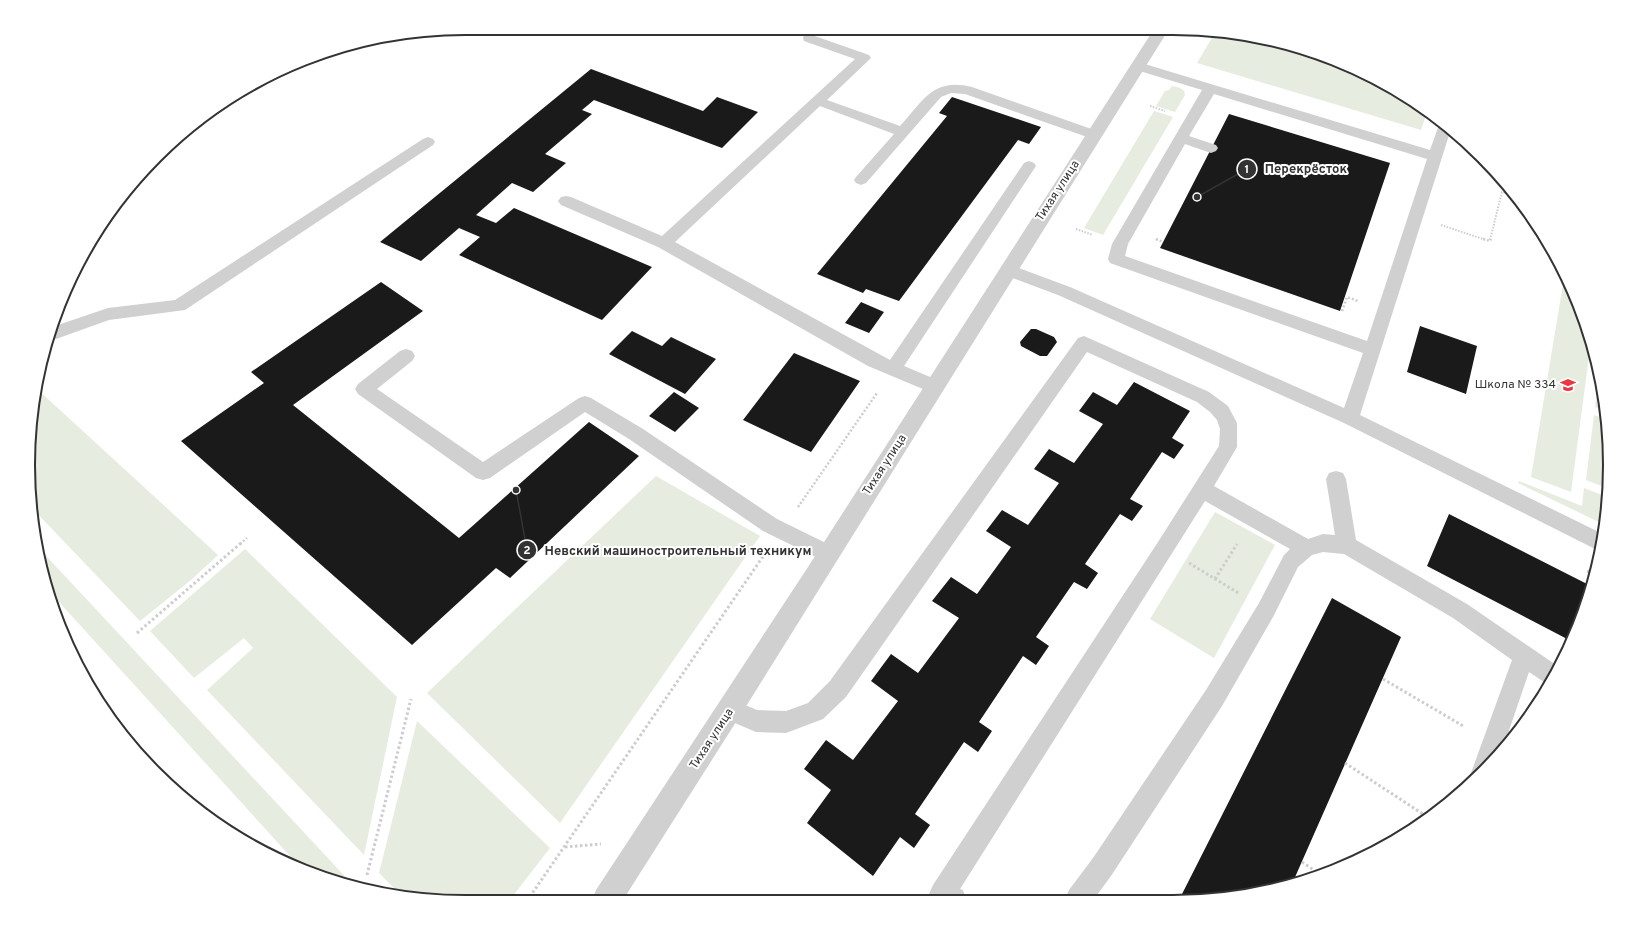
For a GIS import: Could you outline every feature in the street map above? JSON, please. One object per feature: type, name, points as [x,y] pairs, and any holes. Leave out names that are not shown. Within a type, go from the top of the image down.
[{"type":"street","name":"Тихая улица","points":[[609,895],[731,710],[1158,35]]},
{"type":"lane","points":[[664,243],[864,58],[809,38]]},
{"type":"lane","points":[[1138,66],[1435,157]]},
{"type":"lane","points":[[861,180],[936,94],[943,90],[955,88],[967,90],[1095,134]]},
{"type":"lane","points":[[1210,88],[1120,244],[1116,259],[1373,350]]},
{"type":"lane","points":[[818,101],[903,132]]},
{"type":"lane","points":[[1350,418],[1443,131]]},
{"type":"lane","points":[[1183,133],[1214,143]]},
{"type":"lane","points":[[57,332],[108,314],[179,306],[428,142]]},
{"type":"lane","points":[[894,369],[1029,166]]},
{"type":"lane","points":[[566,202],[664,243],[874,361],[936,387]]},
{"type":"lane","points":[[1008,270],[1064,291],[1350,418],[1596,541]]},
{"type":"lane","points":[[731,710],[756,721],[786,722],[815,711],[838,689],[1084,343],[1202,397],[1218,407],[1228,419],[1230,433],[1228,447],[942,894],[944,895]]},
{"type":"lane","points":[[406,356],[364,390],[483,472],[585,403],[636,434],[770,525],[829,554]]},
{"type":"lane","points":[[1336,479],[1347,545]]},
{"type":"lane","points":[[1201,489],[1306,548]]},
{"type":"lane","points":[[1081,895],[1102,867],[1214,698],[1266,610],[1292,561],[1306,548],[1323,543],[1347,545],[1460,611],[1549,673]]},
{"type":"lane","points":[[1489,756],[1524,656]]},
{"type":"path","points":[[1150,106],[1155,108]]},
{"type":"path","points":[[1436,223],[1490,241],[1502,192],[1506,193]]},
{"type":"path","points":[[1076,229],[1082,231]]},
{"type":"path","points":[[1156,244],[1158,240]]},
{"type":"path","points":[[1341,315],[1347,297],[1360,302]]},
{"type":"path","points":[[530,895],[565,847],[781,531],[894,369]]},
{"type":"path","points":[[1215,579],[1252,518]]},
{"type":"path","points":[[137,633],[247,538]]},
{"type":"path","points":[[1164,548],[1266,610]]},
{"type":"path","points":[[1383,679],[1494,743]]},
{"type":"path","points":[[367,875],[411,699]]},
{"type":"path","points":[[1345,763],[1424,814]]},
{"type":"path","points":[[565,847],[604,844]]},
{"type":"path","points":[[1302,862],[1315,870]]},
{"type":"shaded area","points":[[1212,37],[1257,43],[1311,58],[1338,68],[1363,79],[1412,107],[1425,117],[1421,130],[1197,63]]},
{"type":"shaded area","points":[[1172,86],[1182,89],[1185,93],[1175,112],[1156,106],[1165,91],[1169,90]]},
{"type":"shaded area","points":[[1154,111],[1173,117],[1103,235],[1084,228]]},
{"type":"shaded area","points":[[1563,284],[1580,327],[1589,357],[1571,492],[1531,477]]},
{"type":"shaded area","points":[[41,393],[218,555],[191,580],[140,621],[38,515],[35,465],[36,437]]},
{"type":"shaded area","points":[[1597,393],[1599,409],[1595,407]]},
{"type":"shaded area","points":[[1594,415],[1600,417],[1603,465],[1602,486],[1586,480]]},
{"type":"shaded area","points":[[656,476],[760,536],[560,823],[427,693]]},
{"type":"shaded area","points":[[1519,481],[1582,506],[1584,488],[1602,495],[1599,522],[1518,483]]},
{"type":"shaded area","points":[[1215,512],[1275,545],[1214,658],[1150,619]]},
{"type":"shaded area","points":[[245,549],[397,697],[364,855],[207,690],[253,648],[244,638],[194,678],[150,631]]},
{"type":"shaded area","points":[[44,554],[346,878],[292,859],[57,600]]},
{"type":"shaded area","points":[[417,721],[550,848],[514,895],[437,894],[395,889],[379,873]]},
{"type":"building","points":[[591,69],[703,111],[717,97],[758,112],[722,148],[594,100],[582,110],[592,114],[545,154],[566,163],[533,192],[512,183],[476,215],[496,223],[514,208],[652,267],[602,320],[459,255],[480,237],[459,228],[421,261],[380,242]]},
{"type":"building","points":[[952,97],[1041,127],[1029,144],[1018,140],[899,301],[866,289],[863,293],[817,274],[947,116],[939,113]]},
{"type":"building","points":[[1229,114],[1390,163],[1340,311],[1160,248]]},
{"type":"building","points":[[381,282],[423,311],[293,405],[459,538],[589,422],[639,456],[510,578],[496,568],[412,645],[181,441],[264,383],[251,372]]},
{"type":"building","points":[[861,302],[884,312],[869,333],[845,323]]},
{"type":"building","points":[[1420,326],[1477,346],[1466,394],[1407,372]]},
{"type":"building","points":[[1031,329],[1036,329],[1054,337],[1057,342],[1047,356],[1040,356],[1021,346],[1020,342]]},
{"type":"building","points":[[632,331],[662,346],[671,337],[716,359],[685,394],[609,354]]},
{"type":"building","points":[[794,353],[860,381],[811,452],[743,420]]},
{"type":"building","points":[[1134,382],[1190,411],[1172,438],[1184,445],[1174,459],[1162,452],[1130,499],[1143,506],[1132,521],[1120,514],[1085,564],[1098,573],[1087,589],[1074,582],[1036,637],[1049,646],[1036,665],[1023,656],[979,722],[992,731],[978,752],[964,742],[915,814],[930,825],[914,848],[900,837],[873,876],[807,823],[831,790],[804,769],[826,740],[853,760],[898,701],[871,681],[891,654],[918,673],[959,618],[932,601],[951,577],[977,594],[1011,547],[986,531],[1002,510],[1028,525],[1059,483],[1034,469],[1049,449],[1074,463],[1103,424],[1079,411],[1093,392],[1117,405]]},
{"type":"building","points":[[674,392],[699,408],[675,432],[649,416]]},
{"type":"building","points":[[1449,514],[1586,583],[1566,639],[1427,566]]},
{"type":"building","points":[[1332,598],[1401,637],[1295,877],[1257,887],[1201,894],[1182,895]]},
{"type":"place","name":"Перекрёсток","points":[[1197,197]]},
{"type":"place","name":"Школа № 334","points":[[1568,385]]},
{"type":"place","name":"Невский машиностроительный техникум","points":[[516,490]]}]
